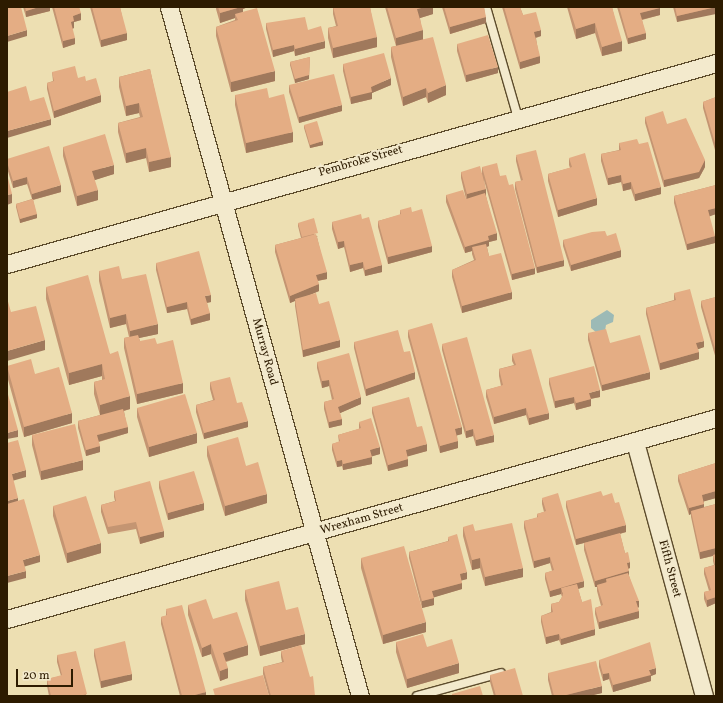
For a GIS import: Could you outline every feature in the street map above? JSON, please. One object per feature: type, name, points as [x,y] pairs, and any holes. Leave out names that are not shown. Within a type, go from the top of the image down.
[{"type":"street","name":"Murray Road","points":[[169,7],[360,696]]},
{"type":"street","name":"Pembroke Street","points":[[7,264],[716,62]]},
{"type":"street","name":"Wrexham Street","points":[[7,619],[716,418]]},
{"type":"street","name":"Fifth Street","points":[[634,442],[704,696]]},
{"type":"lane","points":[[486,7],[518,118]]},
{"type":"lane","points":[[417,696],[501,673]]},
{"type":"water","points":[[607,310],[614,315],[613,322],[606,325],[605,331],[597,333],[591,328],[591,320]]},
{"type":"building","points":[[7,7],[21,7],[27,30],[7,36]]},
{"type":"building","points":[[25,7],[39,7],[26,11]]},
{"type":"building","points":[[54,7],[79,7],[81,13],[73,16],[74,21],[71,22],[75,38],[63,41]]},
{"type":"building","points":[[92,7],[120,7],[127,33],[101,40]]},
{"type":"building","points":[[218,7],[241,7],[220,13]]},
{"type":"building","points":[[333,7],[370,7],[377,37],[333,48],[328,28],[338,26]]},
{"type":"building","points":[[387,7],[425,7],[417,9],[423,30],[396,38]]},
{"type":"building","points":[[444,7],[484,7],[486,17],[450,27]]},
{"type":"building","points":[[504,7],[520,7],[523,15],[536,12],[541,30],[534,32],[540,56],[520,62]]},
{"type":"building","points":[[569,7],[612,7],[622,41],[602,47],[595,23],[576,29]]},
{"type":"building","points":[[619,7],[660,8],[640,13],[646,33],[628,38]]},
{"type":"building","points":[[675,7],[716,7],[677,16]]},
{"type":"building","points":[[257,8],[275,71],[231,82],[216,27],[238,20],[235,14]]},
{"type":"building","points":[[305,17],[308,30],[321,26],[325,41],[295,49],[294,45],[273,50],[266,23]]},
{"type":"building","points":[[488,35],[498,67],[466,75],[457,44]]},
{"type":"building","points":[[433,37],[446,85],[428,93],[426,88],[403,97],[391,47]]},
{"type":"building","points":[[384,53],[391,78],[371,87],[372,92],[351,97],[343,64]]},
{"type":"building","points":[[310,57],[309,75],[295,79],[290,62]]},
{"type":"building","points":[[75,66],[78,78],[85,76],[86,81],[96,78],[101,95],[54,111],[47,83],[54,81],[52,72]]},
{"type":"building","points":[[150,69],[171,157],[149,162],[146,148],[126,153],[118,123],[143,117],[139,103],[126,106],[119,77]]},
{"type":"building","points":[[334,74],[342,105],[299,117],[289,85]]},
{"type":"building","points":[[26,86],[30,101],[44,97],[51,119],[7,131],[7,92]]},
{"type":"building","points":[[267,88],[269,98],[284,94],[293,132],[246,143],[235,95]]},
{"type":"building","points":[[716,97],[716,143],[715,143],[703,102]]},
{"type":"building","points":[[663,111],[667,124],[686,118],[705,160],[699,172],[664,180],[645,117]]},
{"type":"building","points":[[317,121],[323,141],[310,145],[304,125]]},
{"type":"building","points":[[105,134],[114,165],[92,171],[98,190],[77,196],[63,147]]},
{"type":"building","points":[[637,139],[639,144],[648,142],[661,187],[635,194],[631,182],[623,184],[621,175],[608,178],[601,154],[621,150],[619,143]]},
{"type":"building","points":[[49,146],[61,185],[32,194],[27,177],[13,181],[7,159]]},
{"type":"building","points":[[536,150],[564,260],[537,267],[515,182],[523,180],[516,155]]},
{"type":"building","points":[[585,153],[597,198],[558,210],[548,174],[572,167],[569,158]]},
{"type":"building","points":[[497,163],[500,176],[506,175],[509,185],[513,184],[535,268],[512,274],[482,167]]},
{"type":"building","points":[[480,166],[486,189],[467,194],[461,172]]},
{"type":"building","points":[[7,174],[12,194],[7,195]]},
{"type":"building","points":[[716,185],[716,208],[708,210],[715,236],[687,244],[674,196]]},
{"type":"building","points":[[463,190],[466,199],[485,193],[497,233],[488,236],[489,240],[465,247],[446,195]]},
{"type":"building","points":[[33,199],[37,214],[20,219],[16,204]]},
{"type":"building","points":[[411,207],[412,212],[422,209],[432,246],[388,257],[378,221],[401,214],[400,210]]},
{"type":"building","points":[[361,214],[362,219],[369,217],[382,265],[365,270],[363,262],[350,265],[344,241],[338,242],[332,222]]},
{"type":"building","points":[[314,218],[318,233],[302,237],[298,223]]},
{"type":"building","points":[[605,231],[607,236],[616,233],[621,250],[571,265],[563,240],[592,232]]},
{"type":"building","points":[[316,234],[327,272],[316,275],[319,284],[290,296],[275,245]]},
{"type":"building","points":[[486,244],[489,256],[501,253],[512,292],[462,306],[452,270],[476,260],[472,247]]},
{"type":"building","points":[[199,251],[211,295],[205,296],[210,313],[191,319],[187,302],[167,307],[156,263]]},
{"type":"building","points":[[119,266],[122,279],[146,274],[158,324],[130,331],[126,314],[110,318],[99,271]]},
{"type":"building","points":[[88,275],[110,354],[118,351],[130,396],[100,405],[94,382],[105,379],[102,364],[69,373],[46,287]]},
{"type":"building","points":[[690,289],[704,341],[696,343],[699,352],[660,363],[646,308],[676,300],[674,293]]},
{"type":"building","points":[[316,293],[319,304],[329,301],[340,340],[303,350],[295,299]]},
{"type":"building","points":[[716,297],[716,352],[701,301]]},
{"type":"building","points":[[7,298],[11,312],[36,306],[45,340],[7,351]]},
{"type":"building","points":[[432,323],[462,427],[455,429],[458,441],[440,446],[408,330]]},
{"type":"building","points":[[606,329],[610,343],[640,335],[650,372],[602,385],[588,333]]},
{"type":"building","points":[[398,330],[404,352],[410,351],[415,372],[366,389],[354,342]]},
{"type":"building","points":[[138,335],[140,341],[155,338],[157,344],[173,340],[183,383],[137,394],[124,338]]},
{"type":"building","points":[[467,337],[494,435],[476,440],[473,429],[466,431],[442,344]]},
{"type":"building","points":[[531,349],[549,413],[529,418],[526,408],[494,417],[486,390],[503,385],[499,369],[516,365],[512,354]]},
{"type":"building","points":[[349,353],[361,397],[338,407],[342,419],[329,422],[324,402],[334,399],[329,380],[322,381],[317,362]]},
{"type":"building","points":[[31,359],[35,374],[59,367],[72,413],[24,427],[7,366]]},
{"type":"building","points":[[594,366],[600,390],[589,393],[591,399],[576,403],[574,397],[555,401],[549,378]]},
{"type":"building","points":[[230,377],[237,403],[242,402],[248,421],[204,433],[196,405],[215,400],[210,382]]},
{"type":"building","points":[[7,391],[18,430],[7,433]]},
{"type":"building","points":[[185,394],[197,433],[149,447],[137,408]]},
{"type":"building","points":[[409,397],[417,427],[422,426],[427,444],[406,450],[408,459],[388,465],[372,407]]},
{"type":"building","points":[[123,409],[128,427],[97,435],[100,446],[86,450],[78,421]]},
{"type":"building","points":[[371,418],[380,447],[370,450],[372,457],[343,464],[342,460],[337,461],[332,444],[340,441],[338,435],[361,428],[359,422]]},
{"type":"building","points":[[75,424],[83,460],[41,471],[32,435]]},
{"type":"building","points":[[238,437],[246,466],[258,462],[267,494],[225,506],[207,446]]},
{"type":"building","points":[[18,440],[26,470],[12,474],[18,498],[7,501],[7,443]]},
{"type":"building","points":[[716,463],[716,491],[702,495],[704,504],[689,508],[678,475]]},
{"type":"building","points":[[194,471],[204,503],[168,513],[159,481]]},
{"type":"building","points":[[150,481],[164,531],[140,537],[136,522],[108,527],[101,505],[116,501],[114,491]]},
{"type":"building","points":[[601,491],[603,496],[612,493],[615,503],[619,502],[626,525],[576,539],[566,501]]},
{"type":"building","points":[[558,493],[584,581],[550,591],[545,573],[554,570],[550,557],[534,561],[524,521],[538,517],[537,514],[546,511],[542,498]]},
{"type":"building","points":[[86,496],[101,543],[67,553],[53,506]]},
{"type":"building","points":[[24,499],[40,555],[23,560],[26,571],[7,576],[7,504]]},
{"type":"building","points":[[716,504],[716,548],[700,552],[691,511]]},
{"type":"building","points":[[512,523],[523,568],[485,577],[480,558],[472,560],[463,527],[473,524],[475,531]]},
{"type":"building","points":[[620,533],[625,553],[628,552],[630,562],[627,563],[629,571],[595,581],[584,543]]},
{"type":"building","points":[[457,534],[467,572],[460,574],[462,583],[432,591],[434,598],[422,601],[409,552],[449,541],[448,537]]},
{"type":"building","points":[[404,546],[426,622],[383,635],[361,558]]},
{"type":"building","points":[[716,554],[716,597],[707,600],[704,592],[711,590],[704,568],[715,565],[713,555]]},
{"type":"building","points":[[628,573],[639,601],[636,601],[639,611],[599,622],[595,608],[603,605],[597,585],[607,582],[606,579]]},
{"type":"building","points":[[279,581],[286,610],[298,607],[305,634],[260,646],[245,590]]},
{"type":"building","points":[[577,584],[582,602],[591,599],[595,629],[561,639],[559,634],[546,637],[541,616],[553,612],[551,604],[559,602],[563,595],[561,588]]},
{"type":"building","points":[[206,599],[213,619],[237,612],[248,645],[223,653],[228,668],[220,671],[211,644],[202,648],[188,605]]},
{"type":"building","points":[[182,605],[206,692],[191,696],[182,696],[161,617],[167,615],[166,609]]},
{"type":"building","points":[[423,634],[427,647],[452,639],[459,663],[407,679],[396,642]]},
{"type":"building","points":[[125,641],[132,674],[101,681],[94,649]]},
{"type":"building","points":[[650,642],[656,668],[649,670],[651,675],[613,685],[609,673],[603,674],[599,660]]},
{"type":"building","points":[[301,645],[310,677],[313,676],[315,696],[271,696],[263,667],[284,662],[281,651]]},
{"type":"building","points":[[76,651],[87,694],[80,696],[51,696],[47,679],[62,675],[57,655]]},
{"type":"building","points":[[596,661],[602,686],[562,696],[554,696],[548,673]]},
{"type":"building","points":[[515,668],[523,696],[496,696],[490,675]]},
{"type":"building","points":[[263,675],[269,696],[215,696],[213,689]]},
{"type":"building","points":[[480,686],[483,696],[452,696],[452,694]]}]
